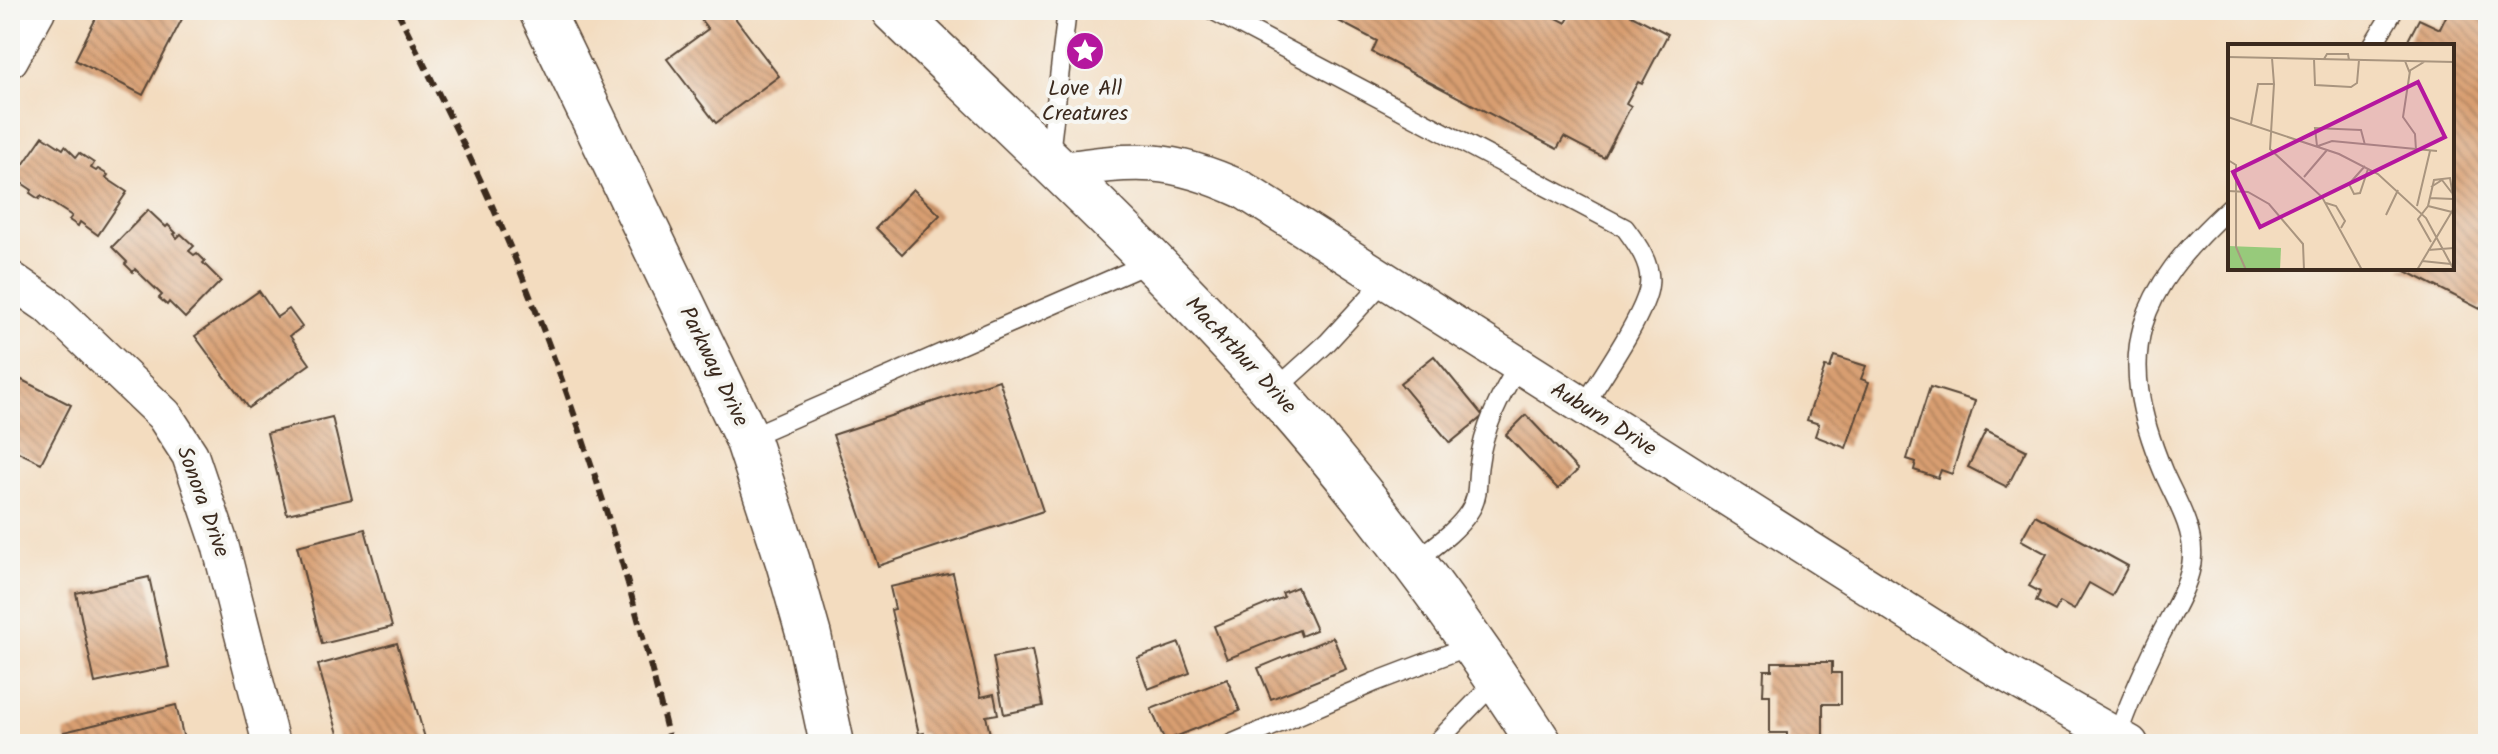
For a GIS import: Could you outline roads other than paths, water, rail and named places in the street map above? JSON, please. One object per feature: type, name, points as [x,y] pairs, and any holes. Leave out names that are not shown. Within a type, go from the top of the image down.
[{"type":"main road","name":"Parkway Drive","points":[[541,10],[747,438],[809,636],[832,744]]},
{"type":"main road","name":"MacArthur Drive","points":[[893,10],[1152,261],[1274,391],[1341,468],[1414,562],[1498,679],[1540,744]]},
{"type":"street","points":[[10,59],[37,10]]},
{"type":"street","name":"Auburn Drive","points":[[1054,166],[1120,161],[1168,163],[1211,175],[1243,190],[1998,669],[2123,740]]},
{"type":"street","name":"Sonora Drive","points":[[10,279],[52,308],[164,415],[190,455],[220,544],[271,744]]},
{"type":"lane","points":[[1054,166],[1067,10]]},
{"type":"lane","points":[[1212,10],[1625,228],[1642,254],[1650,283],[1645,303],[1583,407]]},
{"type":"lane","points":[[2373,44],[2394,10]]},
{"type":"lane","points":[[2123,740],[2147,664],[2181,594],[2192,557],[2188,529],[2163,471],[2139,398],[2136,361],[2142,330],[2156,292],[2182,253],[2228,209]]},
{"type":"lane","points":[[747,438],[1152,261]]},
{"type":"lane","points":[[1274,391],[1327,343],[1386,279]]},
{"type":"lane","points":[[1414,562],[1449,535],[1470,511],[1479,488],[1479,465],[1488,428],[1499,398],[1518,366]]},
{"type":"lane","points":[[1231,744],[1473,644]]},
{"type":"lane","points":[[1435,744],[1498,679]]},
{"type":"railway","points":[[397,10],[497,216],[569,398],[607,512],[670,744]]},
{"type":"place","name":"Love All Creatures","points":[[1085,51]]}]
